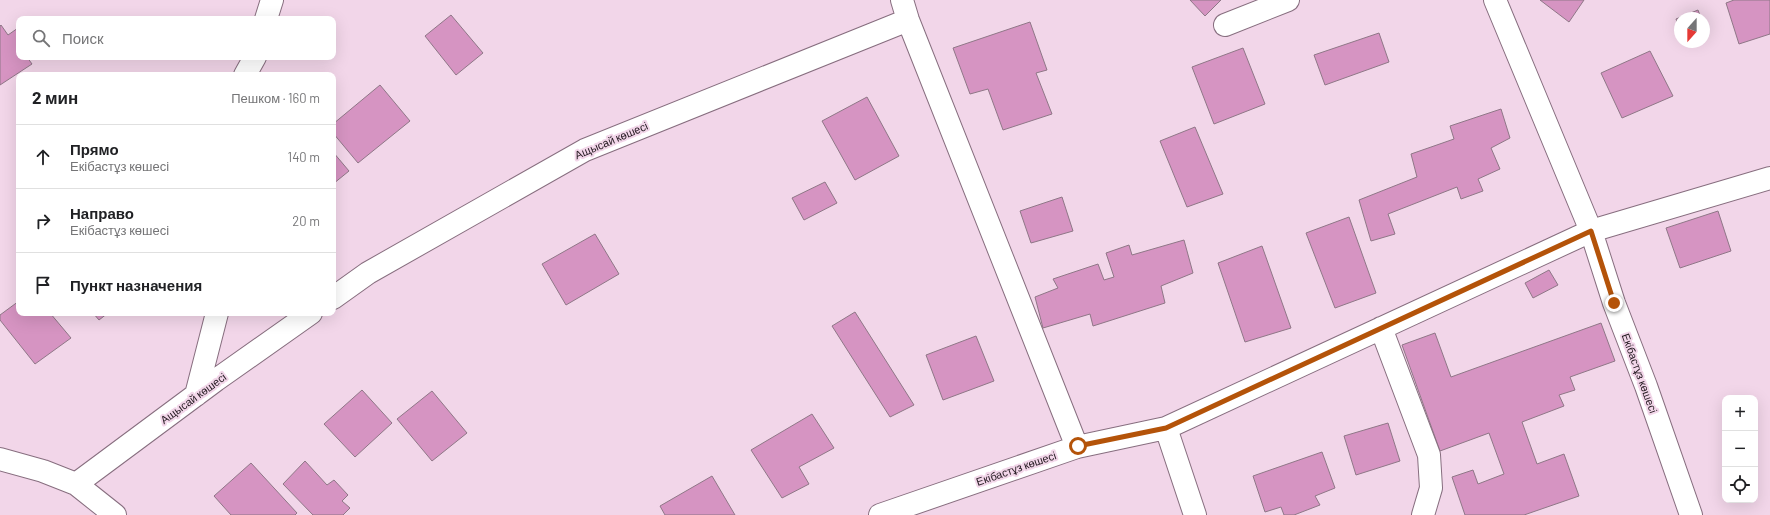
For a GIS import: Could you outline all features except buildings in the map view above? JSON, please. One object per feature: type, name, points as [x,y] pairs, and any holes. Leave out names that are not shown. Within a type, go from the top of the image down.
[{"type":"street","points":[[267,16],[272,0]]},
{"type":"street","points":[[1225,25],[1288,0]]},
{"type":"street","points":[[1495,0],[1591,231]]},
{"type":"street","points":[[905,10],[1078,446]]},
{"type":"street","name":"Ащысай көшесі","points":[[336,296],[368,273],[585,150],[905,10]]},
{"type":"street","points":[[247,72],[253,60]]},
{"type":"street","name":"Екібастұз көшесі","points":[[880,515],[911,510],[1078,446],[1166,428],[1591,231],[1770,178]]},
{"type":"street","name":"Екібастұз көшесі","points":[[1591,231],[1614,303],[1646,386],[1691,515]]},
{"type":"street","points":[[196,395],[216,316]]},
{"type":"street","name":"Ащысай көшесі","points":[[76,484],[196,395],[307,316]]},
{"type":"street","points":[[1381,328],[1429,455],[1431,488],[1423,515]]},
{"type":"street","points":[[1166,428],[1195,515]]},
{"type":"street","points":[[0,459],[43,471],[76,484],[115,515]]},
{"type":"route","points":[[1078,446],[1166,428],[1591,231],[1614,303]]}]
